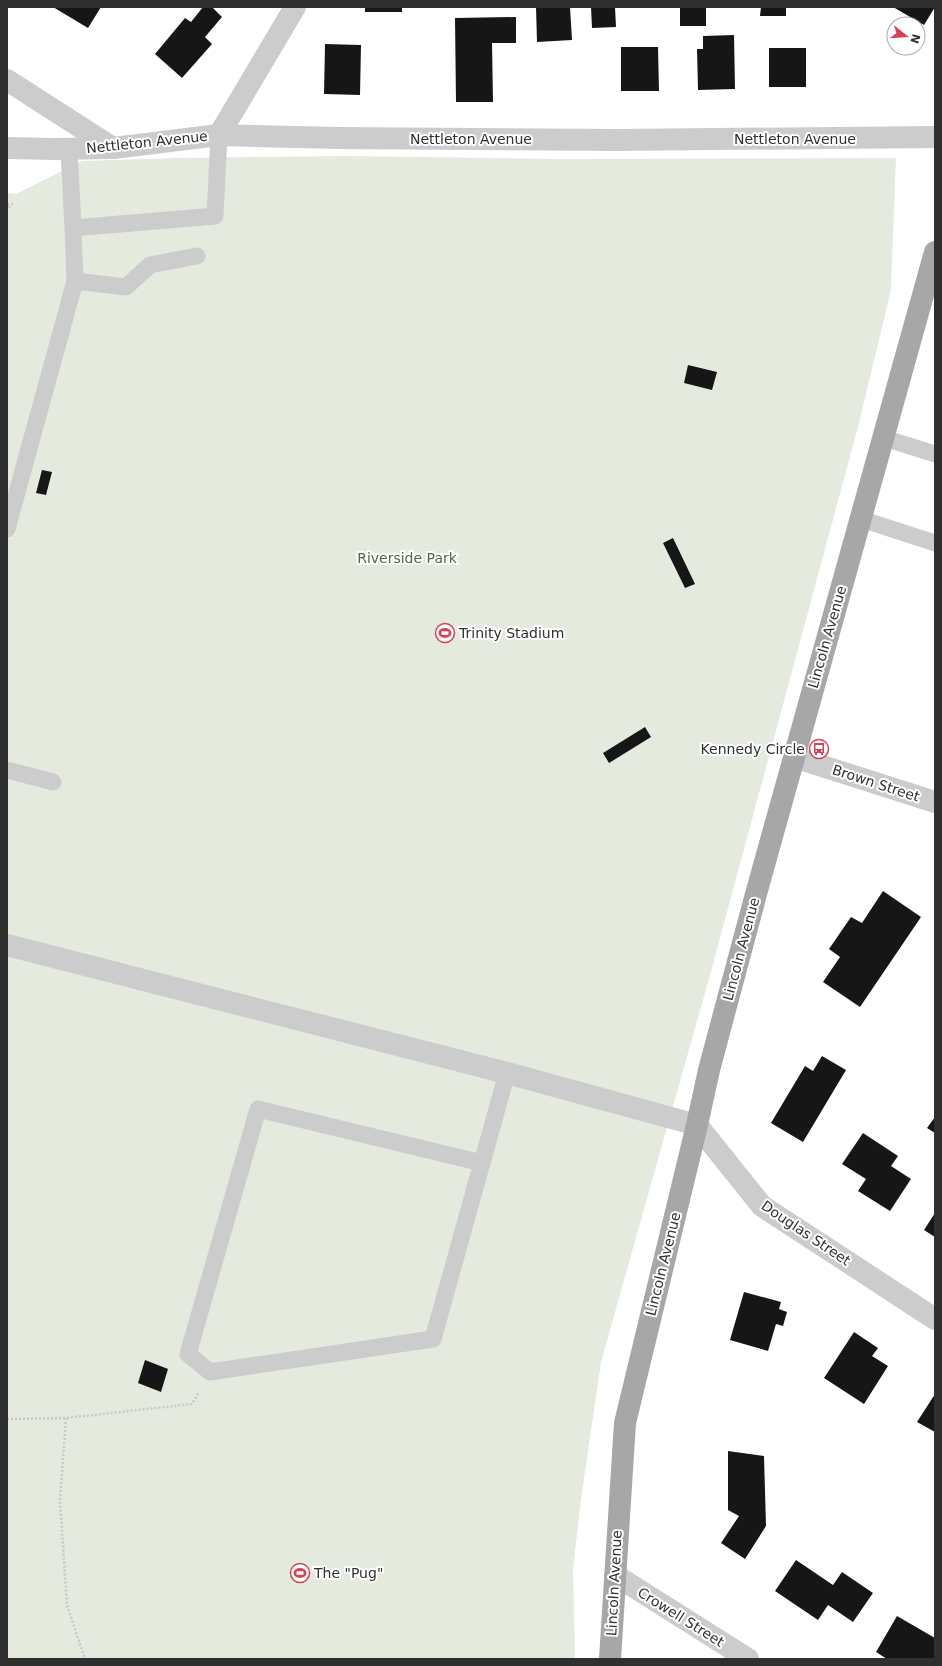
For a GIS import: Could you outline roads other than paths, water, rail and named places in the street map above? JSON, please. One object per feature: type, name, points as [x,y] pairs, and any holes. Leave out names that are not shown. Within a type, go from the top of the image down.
[{"type":"main road","name":"Lincoln Avenue","points":[[610,1659],[625,1423],[697,1125],[708,1070],[935,252]]},
{"type":"street","points":[[219,135],[295,7]]},
{"type":"street","points":[[7,80],[113,148]]},
{"type":"street","name":"Nettleton Avenue","points":[[7,148],[113,148],[219,135],[338,138],[616,140],[935,137]]},
{"type":"street","name":"Brown Street","points":[[794,757],[935,802]]},
{"type":"street","points":[[7,945],[506,1073],[697,1125]]},
{"type":"street","name":"Douglas Street","points":[[697,1125],[762,1206],[935,1319]]},
{"type":"street","name":"Crowell Street","points":[[615,1575],[748,1659]]},
{"type":"lane","points":[[73,228],[215,216],[219,135]]},
{"type":"lane","points":[[7,529],[75,281],[70,149]]},
{"type":"lane","points":[[75,281],[126,287],[150,265],[197,256]]},
{"type":"lane","points":[[884,438],[935,454]]},
{"type":"lane","points":[[861,520],[935,543]]},
{"type":"lane","points":[[7,770],[53,782]]},
{"type":"lane","points":[[482,1163],[258,1109],[188,1354],[210,1372],[433,1339],[482,1163],[506,1073]]},
{"type":"place","name":"Trinity Stadium","points":[[445,633]]},
{"type":"place","name":"Kennedy Circle","points":[[819,749]]},
{"type":"place","name":"The \"Pug\"","points":[[300,1573]]},
{"type":"park label","name":"Riverside Park","points":[[407,558]]}]
